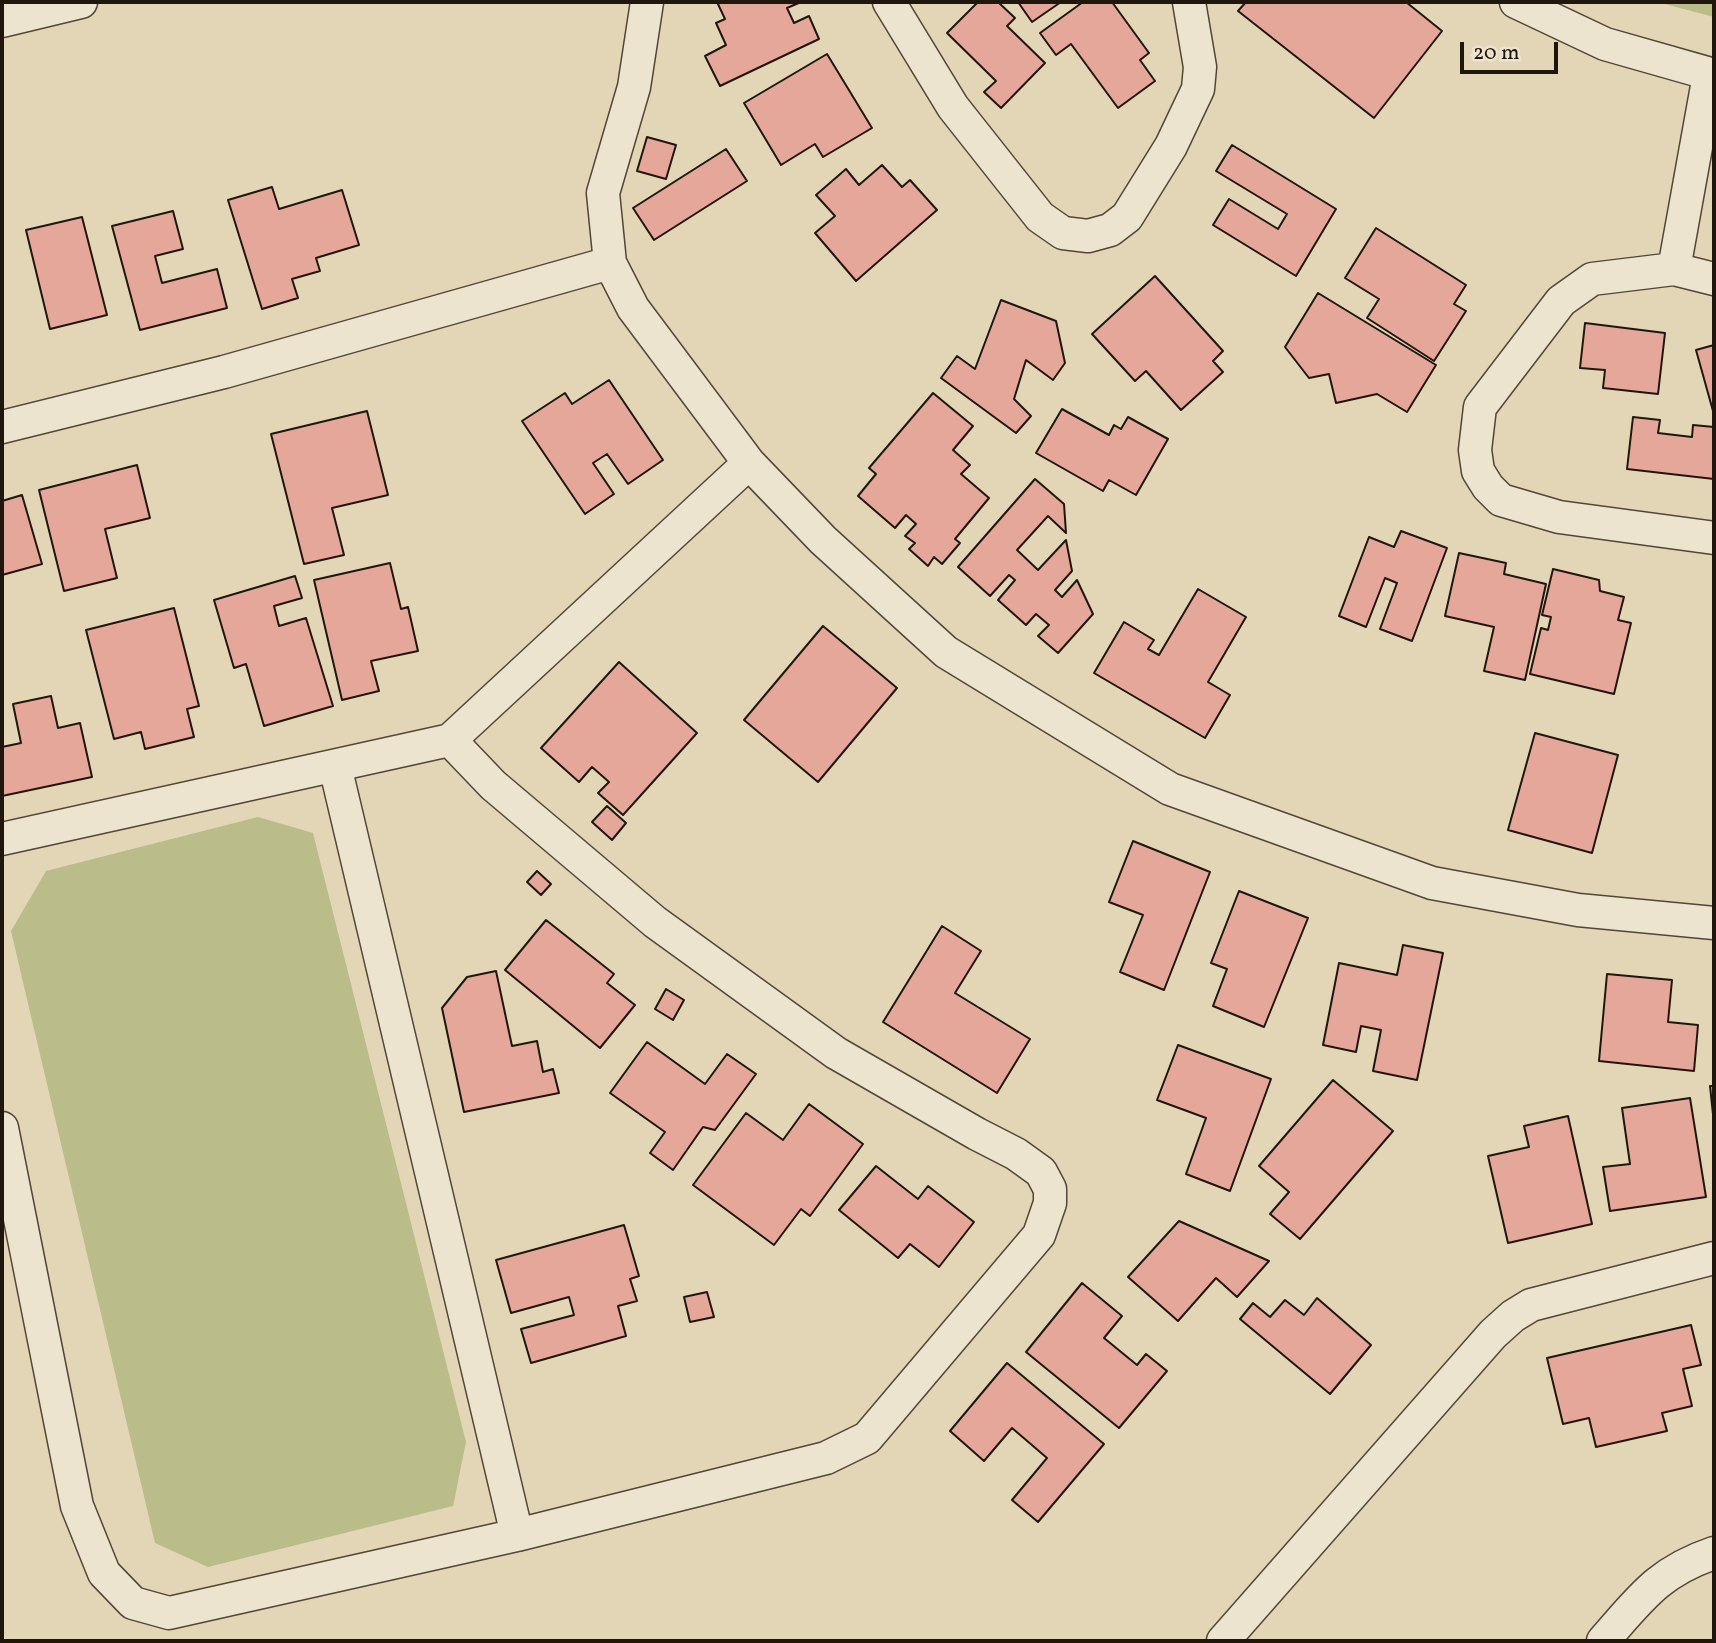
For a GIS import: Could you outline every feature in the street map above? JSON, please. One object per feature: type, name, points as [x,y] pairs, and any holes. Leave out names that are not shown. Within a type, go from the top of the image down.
[{"type":"street","points":[[2,21],[47,8],[81,2]]},
{"type":"street","points":[[647,2],[634,87],[603,193],[610,263],[634,308],[749,463],[823,540],[946,652],[1170,789],[1432,883],[1578,910],[1714,923]]},
{"type":"street","points":[[889,2],[953,107],[1040,217],[1063,233],[1088,236],[1110,230],[1127,217],[1171,146],[1198,89],[1200,67],[1189,2]]},
{"type":"street","points":[[1516,2],[1605,44],[1712,75],[1674,269]]},
{"type":"street","points":[[2,427],[224,372],[610,263]]},
{"type":"street","points":[[1714,279],[1674,269],[1592,279],[1561,300],[1480,407],[1475,450],[1478,471],[1488,487],[1501,500],[1559,517],[1714,538]]},
{"type":"street","points":[[2,839],[450,740],[749,463]]},
{"type":"street","points":[[2,1128],[77,1506],[103,1573],[133,1603],[169,1613],[517,1535],[826,1458],[867,1438],[1039,1235],[1050,1203],[1049,1189],[1041,1172],[1016,1154],[836,1054],[655,922],[493,785],[450,740]]},
{"type":"street","points":[[335,766],[517,1535]]},
{"type":"street","points":[[1223,1641],[1475,1354],[1513,1317],[1531,1305],[1714,1258]]},
{"type":"street","points":[[1603,1641],[1645,1593],[1667,1574],[1714,1553]]},
{"type":"green space","points":[[1657,2],[1714,2],[1714,17]]},
{"type":"green space","points":[[258,817],[313,833],[466,1442],[453,1506],[208,1567],[155,1543],[11,931],[46,871]]},
{"type":"building","points":[[717,2],[801,2],[787,8],[794,23],[809,16],[819,39],[720,86],[705,56],[726,45],[716,23],[725,19]]},
{"type":"building","points":[[978,2],[998,2],[1015,18],[1007,26],[1045,63],[1001,108],[984,92],[996,81],[947,33]]},
{"type":"building","points":[[1018,2],[1061,2],[1032,22]]},
{"type":"building","points":[[1083,2],[1112,2],[1149,53],[1140,60],[1155,81],[1118,108],[1071,44],[1056,55],[1040,33]]},
{"type":"building","points":[[1246,2],[1406,2],[1442,31],[1374,118],[1238,11]]},
{"type":"building","points":[[827,54],[872,128],[823,157],[815,144],[781,165],[744,103]]},
{"type":"building","points":[[647,137],[676,145],[666,179],[637,171]]},
{"type":"building","points":[[1232,145],[1336,209],[1296,276],[1213,225],[1229,199],[1278,229],[1287,214],[1216,171]]},
{"type":"building","points":[[726,149],[747,181],[654,240],[633,208]]},
{"type":"building","points":[[882,165],[902,187],[910,180],[937,210],[856,281],[815,233],[835,216],[816,195],[846,169],[859,185]]},
{"type":"building","points":[[272,187],[279,209],[342,190],[359,245],[316,258],[320,271],[292,279],[298,298],[262,309],[228,200]]},
{"type":"building","points":[[173,211],[183,249],[155,256],[162,283],[217,269],[227,308],[140,330],[112,226]]},
{"type":"building","points":[[82,217],[107,315],[50,329],[26,230]]},
{"type":"building","points":[[1376,228],[1466,285],[1454,304],[1466,311],[1434,361],[1367,318],[1379,299],[1345,278]]},
{"type":"building","points":[[1155,276],[1223,351],[1213,361],[1223,372],[1181,410],[1146,371],[1135,381],[1092,334]]},
{"type":"building","points":[[1318,293],[1436,365],[1407,412],[1377,394],[1336,403],[1329,374],[1309,378],[1285,347]]},
{"type":"building","points":[[1001,300],[1056,321],[1065,363],[1053,380],[1026,360],[1014,399],[1031,416],[1016,433],[941,378],[957,356],[975,369]]},
{"type":"building","points":[[1585,323],[1665,333],[1658,394],[1603,388],[1605,370],[1580,368]]},
{"type":"building","points":[[1714,345],[1714,410],[1713,411],[1696,350]]},
{"type":"building","points":[[609,380],[663,460],[628,484],[607,454],[593,463],[614,494],[585,514],[522,421],[565,393],[572,404]]},
{"type":"building","points":[[933,393],[973,426],[953,450],[970,465],[961,474],[989,498],[955,539],[960,543],[942,564],[934,557],[928,566],[909,549],[915,543],[905,536],[916,524],[906,515],[895,528],[858,496],[876,474],[869,468]]},
{"type":"building","points":[[1062,409],[1109,435],[1114,425],[1121,429],[1128,417],[1168,439],[1136,495],[1109,480],[1103,491],[1036,453]]},
{"type":"building","points":[[367,411],[388,495],[332,508],[344,555],[304,564],[271,434]]},
{"type":"building","points":[[1633,417],[1660,420],[1658,433],[1692,437],[1693,425],[1714,427],[1714,479],[1627,469]]},
{"type":"building","points":[[137,465],[150,518],[105,529],[117,578],[64,591],[39,490]]},
{"type":"building","points":[[1035,479],[1064,504],[1066,533],[1048,516],[1017,550],[1038,570],[1066,540],[1072,571],[1055,590],[1062,597],[1077,580],[1093,614],[1058,653],[1038,636],[1049,625],[1036,614],[1026,625],[998,600],[1015,580],[1009,575],[990,596],[958,567]]},
{"type":"building","points":[[22,495],[42,564],[2,575],[2,501]]},
{"type":"building","points":[[1401,531],[1447,548],[1412,641],[1380,629],[1397,583],[1385,578],[1366,627],[1339,616],[1369,537],[1394,547]]},
{"type":"building","points":[[1459,553],[1506,563],[1504,574],[1546,584],[1525,680],[1484,671],[1494,627],[1445,616]]},
{"type":"building","points":[[390,563],[401,609],[408,607],[418,651],[371,661],[379,691],[342,700],[314,580]]},
{"type":"building","points":[[1553,569],[1599,580],[1600,591],[1624,597],[1618,620],[1631,623],[1614,694],[1530,674],[1541,628],[1548,630],[1551,617],[1542,615]]},
{"type":"building","points":[[295,576],[302,598],[274,606],[279,626],[306,618],[333,706],[264,726],[246,664],[234,668],[214,600]]},
{"type":"building","points":[[1198,589],[1246,617],[1208,682],[1230,695],[1205,738],[1094,673],[1124,622],[1154,640],[1148,649],[1159,655]]},
{"type":"building","points":[[174,608],[199,706],[187,709],[194,737],[145,749],[141,732],[114,739],[86,630]]},
{"type":"building","points":[[823,626],[897,688],[818,782],[744,720]]},
{"type":"building","points":[[619,662],[697,733],[623,815],[598,793],[609,782],[592,767],[579,782],[541,748]]},
{"type":"building","points":[[51,696],[58,728],[80,723],[92,777],[2,796],[2,747],[21,743],[13,704]]},
{"type":"building","points":[[1535,733],[1618,755],[1592,853],[1508,830]]},
{"type":"building","points":[[607,806],[626,823],[612,840],[592,822]]},
{"type":"building","points":[[1133,841],[1210,872],[1164,990],[1120,972],[1143,915],[1109,902]]},
{"type":"building","points":[[537,871],[551,884],[541,895],[527,882]]},
{"type":"building","points":[[1239,891],[1308,918],[1264,1027],[1213,1006],[1227,969],[1211,963]]},
{"type":"building","points":[[546,920],[614,974],[607,983],[635,1005],[600,1048],[505,970]]},
{"type":"building","points":[[942,926],[981,951],[955,993],[1030,1039],[997,1093],[883,1022]]},
{"type":"building","points":[[1403,945],[1443,953],[1417,1080],[1373,1071],[1381,1030],[1361,1026],[1356,1052],[1323,1045],[1339,963],[1397,975]]},
{"type":"building","points":[[496,971],[512,1046],[537,1041],[543,1072],[553,1069],[559,1093],[464,1112],[442,1008],[467,977]]},
{"type":"building","points":[[1607,974],[1672,980],[1668,1022],[1698,1025],[1694,1071],[1599,1061]]},
{"type":"building","points":[[666,989],[684,1000],[673,1020],[655,1009]]},
{"type":"building","points":[[647,1042],[705,1084],[727,1054],[756,1074],[715,1130],[703,1127],[673,1170],[650,1153],[665,1132],[610,1093]]},
{"type":"building","points":[[1178,1045],[1271,1079],[1230,1191],[1186,1174],[1206,1118],[1157,1100]]},
{"type":"building","points":[[1333,1080],[1393,1131],[1300,1239],[1270,1214],[1289,1192],[1259,1166]]},
{"type":"building","points":[[1710,1086],[1714,1086],[1714,1124]]},
{"type":"building","points":[[1690,1098],[1706,1197],[1610,1211],[1603,1167],[1630,1164],[1622,1108]]},
{"type":"building","points":[[809,1104],[863,1144],[810,1216],[801,1209],[774,1245],[693,1185],[746,1113],[783,1140]]},
{"type":"building","points":[[1568,1116],[1592,1224],[1508,1243],[1488,1156],[1529,1147],[1524,1126]]},
{"type":"building","points":[[876,1166],[918,1199],[928,1186],[974,1222],[939,1267],[910,1244],[898,1258],[839,1210]]},
{"type":"building","points":[[1179,1221],[1269,1261],[1237,1297],[1216,1278],[1178,1321],[1128,1277]]},
{"type":"building","points":[[624,1225],[639,1276],[630,1279],[637,1301],[618,1306],[626,1336],[531,1363],[521,1329],[574,1315],[569,1297],[511,1313],[496,1260]]},
{"type":"building","points":[[1082,1283],[1122,1316],[1104,1338],[1137,1365],[1146,1354],[1167,1371],[1119,1428],[1026,1352]]},
{"type":"building","points":[[707,1292],[714,1317],[690,1322],[684,1297]]},
{"type":"building","points":[[1317,1298],[1371,1345],[1330,1394],[1240,1319],[1253,1303],[1270,1317],[1285,1300],[1304,1315]]},
{"type":"building","points":[[1691,1325],[1701,1365],[1683,1369],[1692,1406],[1662,1413],[1667,1431],[1596,1447],[1589,1418],[1563,1424],[1547,1358]]},
{"type":"building","points":[[1007,1363],[1104,1444],[1038,1522],[1012,1500],[1047,1458],[1012,1428],[984,1461],[950,1431]]}]
